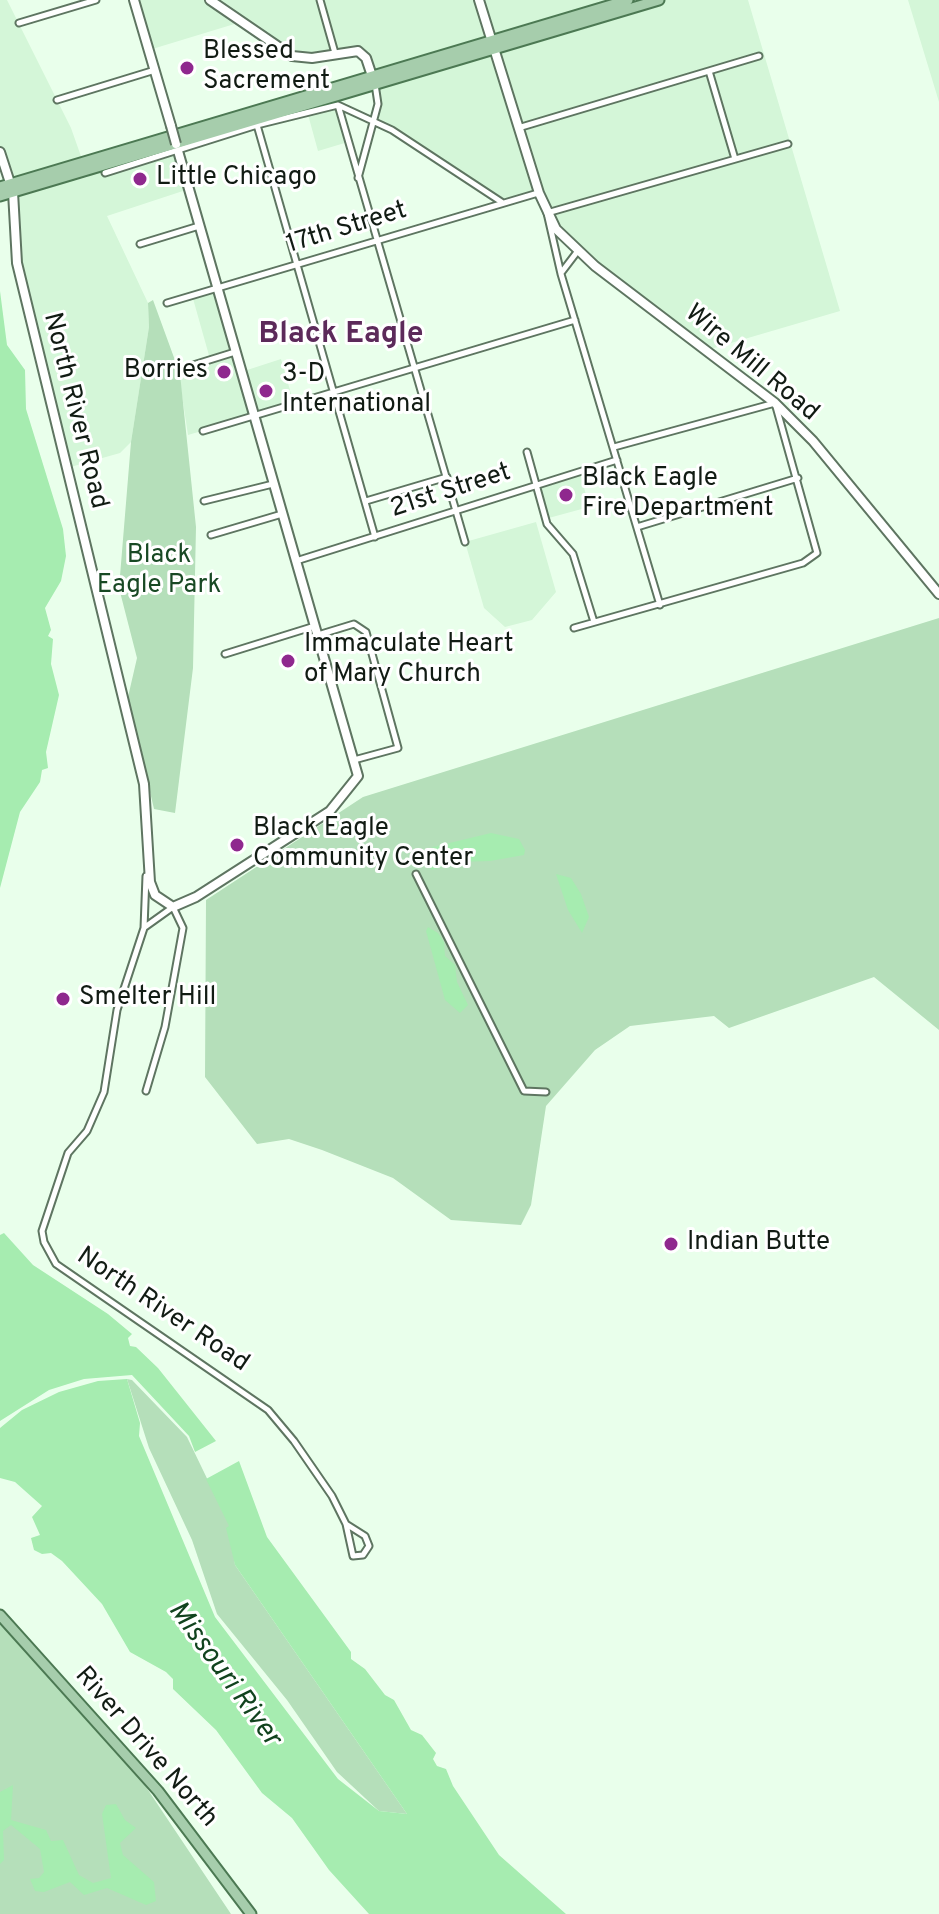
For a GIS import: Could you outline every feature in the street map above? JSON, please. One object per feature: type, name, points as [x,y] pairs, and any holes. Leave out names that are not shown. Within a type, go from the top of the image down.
[{"type":"main road","points":[[492,45],[628,0]]},
{"type":"main road","points":[[0,196],[12,188],[385,75],[659,0]]},
{"type":"main road","points":[[0,187],[12,188]]},
{"type":"main road","name":"River Drive North","points":[[0,1615],[173,1809],[251,1914]]},
{"type":"street","points":[[19,23],[96,0]]},
{"type":"street","points":[[134,0],[358,776],[330,811],[196,897],[168,906],[144,928]]},
{"type":"street","points":[[210,0],[292,56],[312,58],[358,51],[366,58],[374,79],[378,104],[358,179]]},
{"type":"street","points":[[320,0],[335,53]]},
{"type":"street","name":"Wire Mill Road","points":[[479,0],[517,128],[549,216],[577,252],[775,403],[813,441],[939,594]]},
{"type":"street","points":[[517,128],[759,56]]},
{"type":"street","points":[[57,100],[155,70]]},
{"type":"street","points":[[709,71],[735,159]]},
{"type":"street","points":[[338,105],[465,542]]},
{"type":"street","points":[[105,173],[176,147],[338,105],[375,121],[503,203]]},
{"type":"street","points":[[257,125],[336,392],[375,537]]},
{"type":"street","points":[[660,605],[561,274],[549,216],[788,144]]},
{"type":"street","name":"North River Road","points":[[0,152],[12,188],[17,263],[144,784],[147,867],[144,928],[117,1010],[104,1092],[87,1131],[68,1153],[42,1231],[44,1242],[56,1264],[268,1410],[313,1468],[346,1524],[353,1556],[363,1555],[369,1546],[365,1536],[346,1524]]},
{"type":"street","name":"17th Street","points":[[167,303],[539,193]]},
{"type":"street","points":[[140,244],[199,226]]},
{"type":"street","points":[[561,274],[577,252]]},
{"type":"street","points":[[203,431],[575,320]]},
{"type":"street","points":[[190,366],[235,352]]},
{"type":"street","points":[[574,628],[803,563],[817,553],[775,403],[614,447]]},
{"type":"street","points":[[527,452],[547,524],[573,554],[594,622]]},
{"type":"street","name":"21st Street","points":[[296,561],[617,460]]},
{"type":"street","points":[[366,501],[447,477]]},
{"type":"street","points":[[637,527],[798,478]]},
{"type":"street","points":[[204,501],[274,483]]},
{"type":"street","points":[[211,535],[282,514]]},
{"type":"street","points":[[225,654],[316,630],[354,624],[361,626],[366,632],[398,748],[354,760]]},
{"type":"street","name":"North River Road","points":[[147,867],[155,895],[168,906]]},
{"type":"street","points":[[416,874],[464,964],[524,1091],[546,1092]]},
{"type":"street","points":[[146,1091],[183,944],[183,928],[168,906]]},
{"type":"shaded area","points":[[0,0],[7,0],[71,128],[83,162],[11,184],[0,152]]},
{"type":"shaded area","points":[[134,0],[628,0],[372,75],[363,53],[292,56],[241,22],[149,50]]},
{"type":"shaded area","points":[[659,0],[748,0],[840,311],[707,350],[577,252],[556,229],[539,193],[503,203],[375,121],[378,104],[375,83]]},
{"type":"shaded area","points":[[908,0],[939,0],[939,102]]},
{"type":"shaded area","points":[[338,105],[348,142],[318,151],[307,111]]},
{"type":"shaded area","points":[[176,144],[189,189],[107,216],[148,303],[149,327],[131,442],[120,453],[67,468],[17,263],[13,196],[88,177],[96,169]]},
{"type":"shaded area","points":[[217,288],[241,372],[281,359],[294,404],[188,435],[178,369],[210,359],[192,295]]},
{"type":"shaded area","points":[[580,472],[589,507],[545,519],[537,486]]},
{"type":"shaded area","points":[[536,522],[556,592],[532,620],[505,627],[484,608],[465,542]]},
{"type":"green space","name":"Black Eagle Park","points":[[153,300],[180,374],[196,527],[193,668],[175,813],[154,809],[128,697],[137,658],[119,588],[131,442],[149,327],[148,303]]},
{"type":"green space","points":[[939,618],[939,1030],[874,977],[729,1028],[714,1016],[630,1026],[595,1050],[546,1106],[531,1205],[521,1225],[451,1220],[393,1178],[322,1150],[289,1139],[257,1144],[205,1077],[206,900],[363,797]]},
{"type":"green space","points":[[127,1379],[132,1380],[187,1437],[230,1526],[235,1565],[407,1814],[379,1811],[337,1772],[287,1700],[217,1614],[192,1540],[149,1448]]},
{"type":"green space","points":[[0,1624],[144,1784],[231,1914],[0,1914]]},
{"type":"water","points":[[0,291],[7,345],[25,370],[26,409],[63,529],[66,556],[61,581],[45,608],[51,630],[48,636],[53,639],[51,664],[59,695],[46,752],[48,768],[42,770],[40,782],[20,812],[0,888]]},
{"type":"water","points":[[491,833],[519,839],[525,850],[524,855],[458,862],[432,870],[422,862],[425,853],[433,847]]},
{"type":"water","points":[[556,874],[571,878],[581,894],[589,917],[582,933],[568,910]]},
{"type":"water","points":[[428,927],[438,933],[444,942],[445,956],[455,965],[457,982],[468,1005],[460,1013],[445,1000],[426,931]]},
{"type":"water","points":[[4,1233],[33,1265],[108,1314],[132,1334],[128,1338],[130,1346],[136,1347],[158,1368],[216,1441],[195,1452],[189,1436],[132,1375],[84,1379],[49,1390],[0,1421],[0,1235]]},
{"type":"water","name":"Missouri River","points":[[127,1379],[140,1423],[139,1436],[215,1617],[338,1779],[379,1811],[407,1814],[235,1565],[226,1528],[229,1526],[206,1479],[239,1461],[267,1537],[351,1652],[351,1659],[365,1669],[385,1695],[394,1700],[411,1730],[422,1735],[436,1753],[433,1759],[437,1766],[446,1769],[453,1786],[499,1855],[566,1914],[369,1914],[329,1870],[292,1818],[262,1793],[216,1730],[173,1689],[173,1679],[130,1652],[102,1604],[62,1561],[51,1553],[42,1554],[34,1550],[31,1538],[40,1535],[32,1517],[42,1506],[15,1482],[0,1478],[0,1428],[22,1410],[59,1392],[98,1381]]},
{"type":"water","points":[[13,1785],[11,1820],[46,1830],[51,1841],[63,1840],[79,1875],[93,1883],[111,1878],[102,1814],[106,1805],[116,1804],[125,1820],[136,1828],[120,1843],[123,1855],[154,1882],[156,1901],[146,1905],[107,1888],[84,1895],[70,1882],[44,1892],[35,1891],[30,1879],[39,1878],[44,1872],[40,1849],[11,1825],[3,1831],[4,1860],[0,1864],[0,1792]]},
{"type":"place","name":"Blessed Sacrement","points":[[187,68]]},
{"type":"place","name":"Little Chicago","points":[[140,179]]},
{"type":"place","name":"Borries","points":[[224,372]]},
{"type":"place","name":"3-D International","points":[[266,391]]},
{"type":"place","name":"Black Eagle Fire Department","points":[[566,495]]},
{"type":"place","name":"Immaculate Heart of Mary Church","points":[[288,661]]},
{"type":"place","name":"Black Eagle Community Center","points":[[237,845]]},
{"type":"place","name":"Smelter Hill","points":[[63,999]]},
{"type":"place","name":"Indian Butte","points":[[671,1244]]},
{"type":"district","name":"Black Eagle","points":[[341,336]]}]
